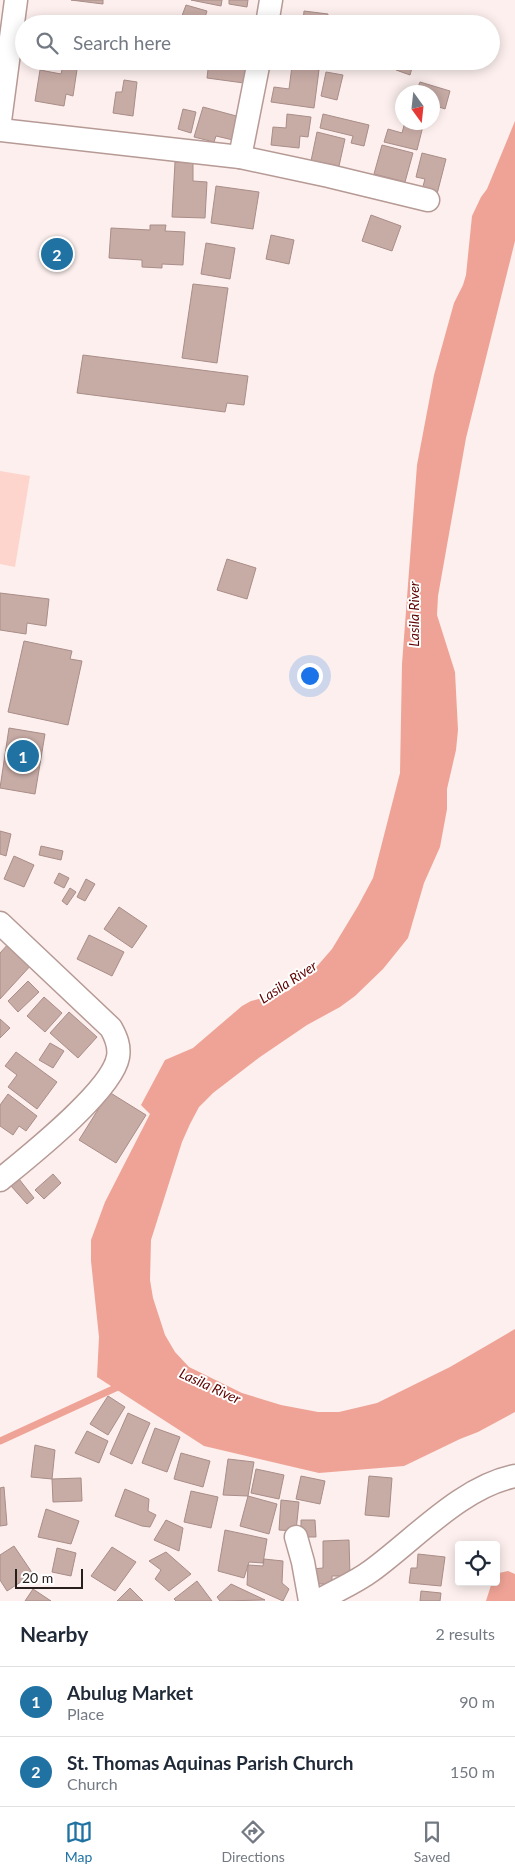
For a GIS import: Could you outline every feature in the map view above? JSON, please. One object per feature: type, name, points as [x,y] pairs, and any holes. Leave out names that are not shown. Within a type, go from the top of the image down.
[{"type":"street","points":[[0,121],[16,0]]},
{"type":"street","points":[[269,15],[272,0]]},
{"type":"street","points":[[240,157],[257,70]]},
{"type":"street","points":[[0,130],[240,157],[330,176],[428,200]]},
{"type":"street","points":[[0,923],[111,1028],[119,1049],[118,1059],[107,1080],[68,1122],[0,1180]]},
{"type":"street","points":[[318,1601],[369,1573],[453,1506],[478,1491],[515,1476]]},
{"type":"street","points":[[296,1537],[310,1601]]},
{"type":"shaded area","points":[[0,471],[30,476],[15,567],[0,564]]},
{"type":"water","name":"Lasila River","points":[[515,121],[515,241],[466,438],[438,596],[437,615],[455,672],[458,730],[456,750],[447,789],[447,809],[440,847],[424,883],[408,938],[383,969],[355,996],[340,1007],[307,1025],[260,1057],[213,1093],[199,1107],[182,1142],[151,1240],[150,1280],[153,1298],[165,1335],[175,1352],[189,1367],[242,1393],[281,1405],[318,1412],[339,1412],[377,1403],[450,1367],[515,1329],[515,1412],[478,1432],[404,1466],[319,1473],[204,1446],[97,1377],[99,1337],[91,1261],[91,1240],[105,1202],[150,1114],[141,1105],[165,1060],[193,1048],[242,1006],[251,1001],[288,991],[312,972],[332,949],[373,878],[400,773],[402,664],[417,465],[434,375],[454,303],[466,275],[472,216],[487,189]]},
{"type":"water","points":[[508,1571],[515,1574],[515,1601],[486,1601],[491,1586],[500,1586],[500,1573]]},
{"type":"building","points":[[71,0],[103,0],[103,4]]},
{"type":"building","points":[[191,0],[222,0],[221,6]]},
{"type":"building","points":[[229,0],[248,0],[247,7],[229,4]]},
{"type":"building","points":[[186,5],[207,11],[206,15],[182,15]]},
{"type":"building","points":[[304,11],[328,14],[328,15],[304,15]]},
{"type":"building","points":[[40,70],[61,74],[62,70],[77,70],[73,96],[66,94],[64,106],[35,101]]},
{"type":"building","points":[[208,70],[245,70],[244,83],[207,78]]},
{"type":"building","points":[[291,70],[319,70],[314,108],[271,102],[274,87],[289,89]]},
{"type":"building","points":[[396,70],[411,70],[410,75]]},
{"type":"building","points":[[326,72],[343,75],[337,100],[321,96]]},
{"type":"building","points":[[124,80],[137,82],[133,116],[113,113],[116,92],[122,92]]},
{"type":"building","points":[[420,82],[430,85],[419,85]]},
{"type":"building","points":[[440,88],[450,91],[445,109],[440,107]]},
{"type":"building","points":[[203,107],[240,117],[233,140],[216,136],[214,142],[194,137]]},
{"type":"building","points":[[183,109],[196,112],[191,133],[178,129]]},
{"type":"building","points":[[287,114],[311,117],[308,137],[300,136],[299,148],[271,145],[273,127],[286,128]]},
{"type":"building","points":[[323,114],[369,125],[364,146],[351,143],[353,136],[320,128]]},
{"type":"building","points":[[388,129],[402,133],[403,130],[422,130],[417,150],[384,142]]},
{"type":"building","points":[[317,132],[345,139],[339,166],[311,161]]},
{"type":"building","points":[[382,145],[413,153],[405,182],[374,174]]},
{"type":"building","points":[[422,153],[446,159],[437,194],[422,190],[425,179],[416,177]]},
{"type":"building","points":[[175,162],[193,163],[193,181],[207,182],[205,218],[172,217]]},
{"type":"building","points":[[216,186],[259,192],[253,229],[211,223]]},
{"type":"building","points":[[371,215],[401,226],[392,251],[362,241]]},
{"type":"building","points":[[150,225],[166,225],[165,231],[185,232],[183,265],[162,264],[162,268],[142,267],[142,260],[109,258],[111,228],[150,230]]},
{"type":"building","points":[[271,235],[294,240],[289,264],[266,259]]},
{"type":"building","points":[[206,243],[235,248],[230,279],[201,274]]},
{"type":"building","points":[[193,284],[228,288],[217,363],[182,358]]},
{"type":"building","points":[[83,355],[248,376],[244,405],[227,403],[225,412],[77,393]]},
{"type":"building","points":[[227,559],[256,568],[247,599],[217,590]]},
{"type":"building","points":[[0,593],[49,599],[46,626],[27,623],[26,634],[0,630]]},
{"type":"building","points":[[24,641],[72,651],[70,659],[82,661],[68,725],[8,712]]},
{"type":"building","points":[[9,728],[45,734],[35,794],[0,788]]},
{"type":"building","points":[[0,831],[11,834],[6,856],[0,854]]},
{"type":"building","points":[[41,846],[63,851],[61,860],[39,855]]},
{"type":"building","points":[[14,856],[34,865],[24,887],[4,879]]},
{"type":"building","points":[[59,873],[69,878],[64,888],[54,883]]},
{"type":"building","points":[[86,879],[95,884],[85,901],[77,897]]},
{"type":"building","points":[[70,888],[76,892],[67,905],[62,901]]},
{"type":"building","points":[[119,907],[147,926],[132,948],[104,929]]},
{"type":"building","points":[[89,935],[124,952],[112,976],[77,959]]},
{"type":"building","points":[[10,942],[33,963],[0,999],[0,953]]},
{"type":"building","points":[[28,981],[39,992],[18,1012],[8,1001]]},
{"type":"building","points":[[44,997],[62,1013],[45,1032],[27,1016]]},
{"type":"building","points":[[69,1012],[97,1037],[78,1058],[50,1033]]},
{"type":"building","points":[[0,1019],[10,1028],[0,1038]]},
{"type":"building","points":[[50,1043],[64,1051],[53,1068],[39,1060]]},
{"type":"building","points":[[16,1052],[57,1082],[37,1109],[8,1087],[17,1075],[5,1066]]},
{"type":"building","points":[[109,1092],[146,1115],[116,1163],[79,1140]]},
{"type":"building","points":[[8,1094],[37,1116],[26,1131],[19,1126],[13,1135],[0,1126],[0,1105]]},
{"type":"building","points":[[53,1174],[61,1183],[44,1199],[35,1190]]},
{"type":"building","points":[[19,1179],[34,1198],[27,1204],[11,1186]]},
{"type":"building","points":[[108,1396],[125,1407],[108,1435],[90,1424]]},
{"type":"building","points":[[128,1413],[150,1423],[132,1464],[110,1454]]},
{"type":"building","points":[[155,1428],[180,1437],[167,1472],[142,1463]]},
{"type":"building","points":[[87,1431],[108,1441],[99,1463],[75,1453]]},
{"type":"building","points":[[35,1445],[55,1450],[52,1479],[31,1477]]},
{"type":"building","points":[[181,1453],[210,1461],[203,1487],[174,1479]]},
{"type":"building","points":[[228,1459],[254,1462],[248,1496],[223,1495]]},
{"type":"building","points":[[256,1469],[284,1475],[279,1499],[251,1493]]},
{"type":"building","points":[[301,1476],[325,1481],[320,1504],[296,1499]]},
{"type":"building","points":[[369,1476],[392,1478],[389,1517],[365,1515]]},
{"type":"building","points":[[81,1478],[82,1501],[53,1502],[52,1479]]},
{"type":"building","points":[[4,1487],[7,1525],[0,1526],[0,1488]]},
{"type":"building","points":[[125,1489],[149,1499],[148,1511],[156,1515],[150,1527],[115,1516]]},
{"type":"building","points":[[191,1491],[218,1497],[211,1528],[184,1522]]},
{"type":"building","points":[[248,1496],[277,1504],[269,1534],[240,1526]]},
{"type":"building","points":[[281,1500],[299,1502],[296,1531],[279,1530]]},
{"type":"building","points":[[46,1509],[79,1521],[71,1544],[38,1537]]},
{"type":"building","points":[[166,1520],[183,1528],[179,1551],[154,1540]]},
{"type":"building","points":[[301,1520],[315,1520],[316,1537],[301,1537]]},
{"type":"building","points":[[225,1530],[267,1539],[263,1563],[249,1562],[244,1578],[218,1571]]},
{"type":"building","points":[[349,1540],[350,1576],[332,1576],[332,1584],[313,1584],[312,1569],[323,1568],[323,1541]]},
{"type":"building","points":[[14,1546],[33,1574],[7,1591],[0,1580],[0,1555]]},
{"type":"building","points":[[112,1547],[136,1562],[115,1591],[91,1576]]},
{"type":"building","points":[[57,1548],[76,1553],[71,1576],[52,1572]]},
{"type":"building","points":[[166,1552],[191,1574],[169,1591],[155,1579],[161,1570],[149,1561]]},
{"type":"building","points":[[418,1554],[445,1557],[441,1586],[409,1583],[411,1568],[417,1568]]},
{"type":"building","points":[[264,1559],[283,1561],[282,1583],[289,1589],[283,1601],[247,1585],[248,1565],[263,1566]]},
{"type":"building","points":[[197,1581],[212,1601],[176,1601],[174,1599]]},
{"type":"building","points":[[231,1584],[265,1600],[220,1601],[217,1597]]},
{"type":"building","points":[[130,1588],[143,1601],[117,1601]]},
{"type":"building","points":[[33,1589],[51,1601],[25,1601]]},
{"type":"building","points":[[421,1591],[441,1593],[440,1601],[420,1601]]},
{"type":"waterway","points":[[0,1441],[122,1385]]},
{"type":"place","name":"St. Thomas Aquinas Parish Church","points":[[57,254]]},
{"type":"place","name":"Abulug Market","points":[[23,756]]}]
